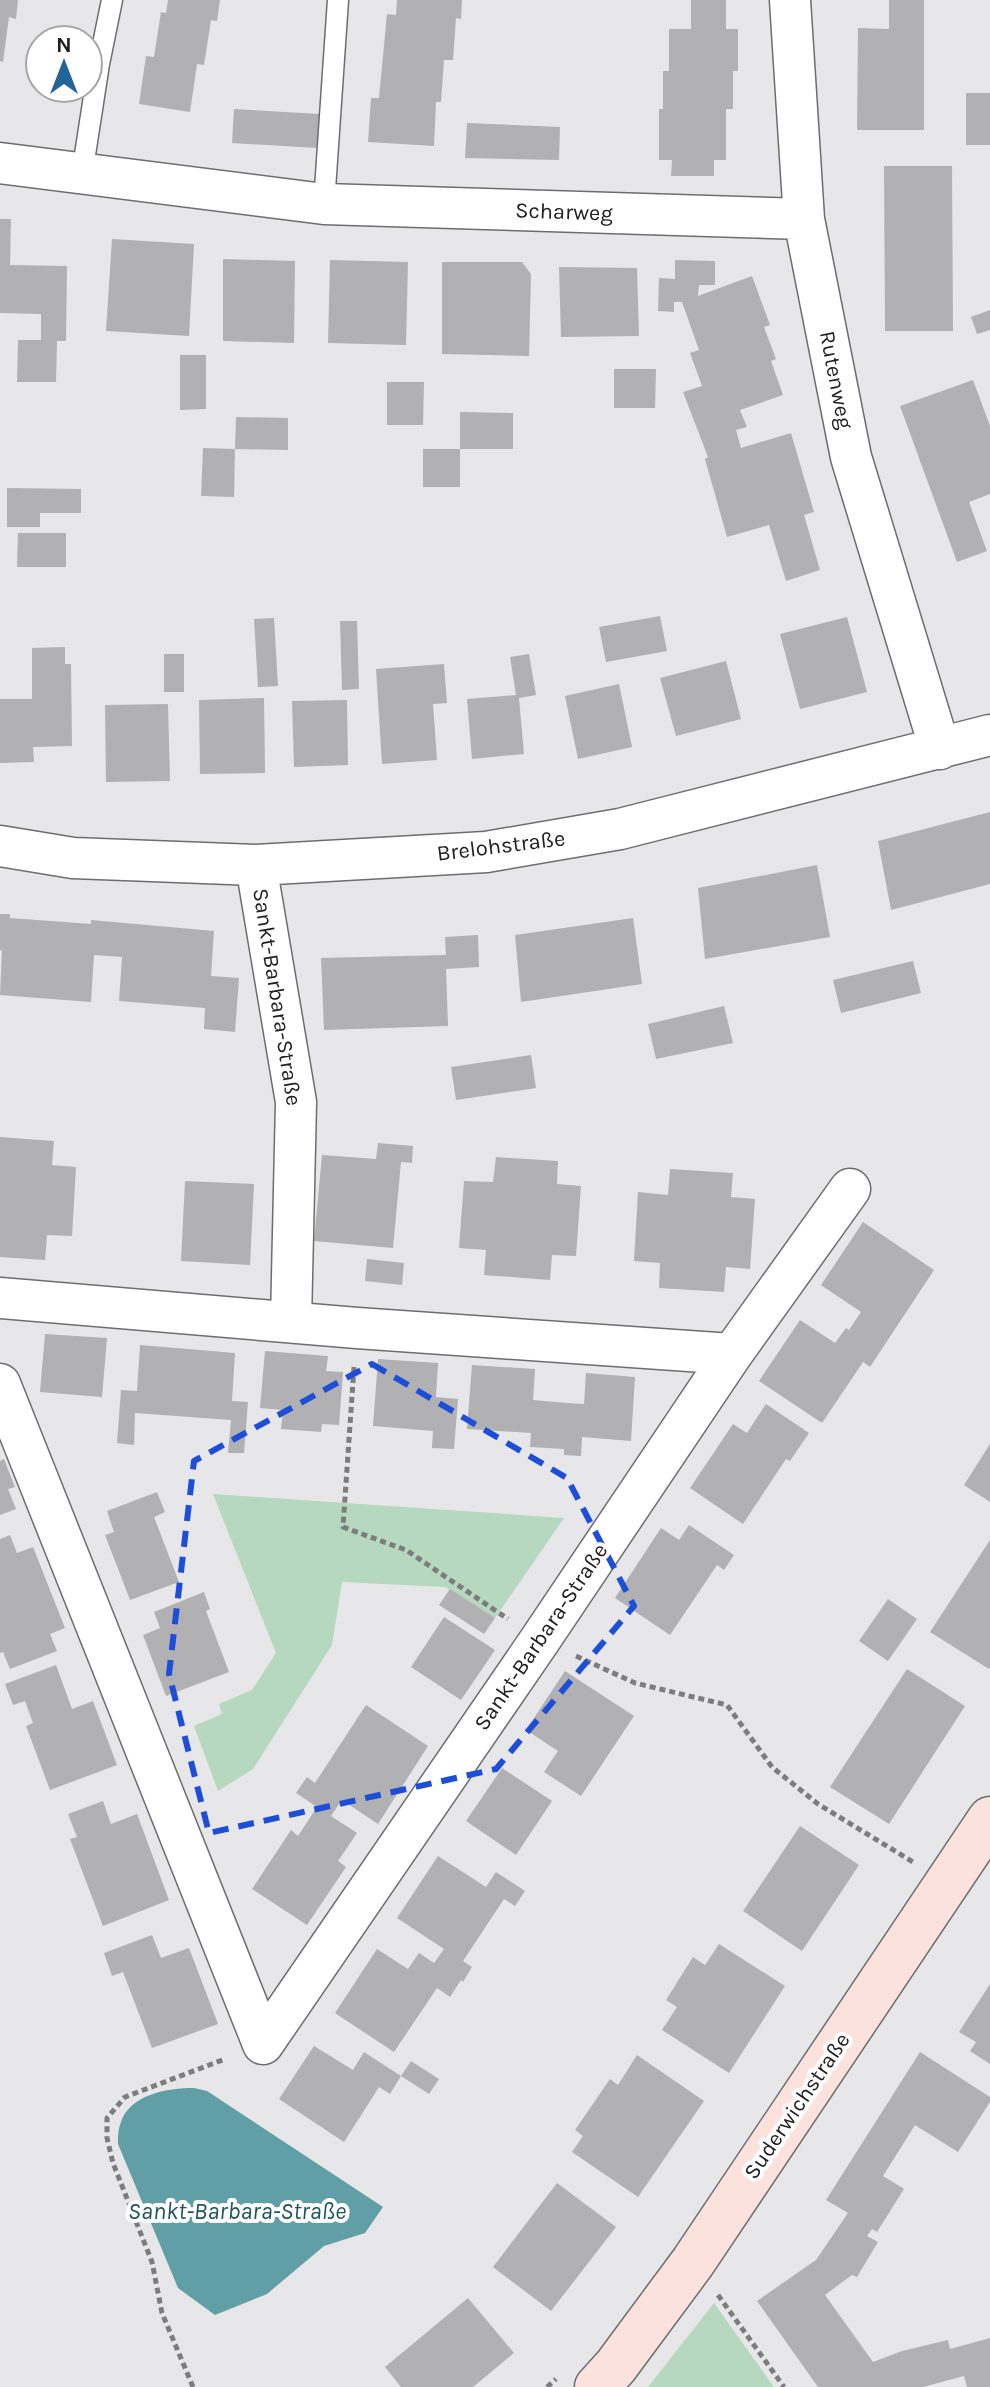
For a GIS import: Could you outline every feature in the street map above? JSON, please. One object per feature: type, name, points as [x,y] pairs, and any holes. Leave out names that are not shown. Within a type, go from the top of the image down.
[{"type":"main road","name":"Suderwichstraße","points":[[597,2387],[693,2262],[990,1819]]},
{"type":"street","name":"Rutenweg","points":[[790,0],[804,219],[851,457],[940,749]]},
{"type":"street","name":"Scharweg","points":[[0,163],[324,204],[804,219]]},
{"type":"street","name":"Brelohstraße","points":[[0,846],[73,858],[256,865],[486,852],[605,832],[990,735]]},
{"type":"street","name":"Sankt-Barbara-Straße","points":[[256,865],[296,1102],[291,1321]]},
{"type":"street","name":"Sankt-Barbara-Straße","points":[[263,2044],[732,1354],[850,1189]]},
{"type":"street","points":[[0,1298],[732,1354]]},
{"type":"street","points":[[0,1384],[263,2044]]},
{"type":"lane","points":[[82,174],[112,0]]},
{"type":"lane","points":[[324,204],[338,0]]},
{"type":"path","points":[[193,2387],[162,2313],[152,2262],[113,2163],[107,2138],[107,2118],[125,2097],[263,2044]]},
{"type":"path","points":[[693,2262],[784,2387]]},
{"type":"highlighted area","points":[[372,1364],[567,1478],[634,1606],[496,1769],[209,1833],[169,1674],[194,1461]]},
{"type":"green space","points":[[213,1494],[564,1518],[495,1618],[445,1587],[342,1582],[332,1645],[253,1769],[218,1791],[194,1726],[222,1714],[219,1704],[252,1690],[276,1653]]},
{"type":"green space","points":[[714,2303],[774,2387],[648,2387]]},
{"type":"water","name":"Sankt-Barbara-Straße","points":[[194,2088],[207,2091],[383,2207],[365,2233],[324,2246],[267,2294],[215,2315],[178,2288],[118,2144],[120,2125],[131,2106],[150,2095]]},
{"type":"building","points":[[0,0],[18,0],[16,19],[9,17],[3,62],[0,61]]},
{"type":"building","points":[[168,0],[220,0],[217,21],[211,20],[204,65],[197,64],[190,112],[139,104],[146,56],[154,57],[161,12],[166,13]]},
{"type":"building","points":[[397,0],[462,0],[461,19],[456,18],[453,60],[444,60],[441,102],[436,102],[434,146],[368,142],[371,98],[379,98],[387,14],[396,15]]},
{"type":"building","points":[[691,0],[726,0],[726,29],[738,29],[738,71],[733,71],[733,109],[726,109],[726,160],[714,160],[714,176],[671,176],[672,160],[659,160],[659,109],[663,109],[663,71],[669,71],[669,29],[691,29]]},
{"type":"building","points":[[889,0],[924,0],[924,130],[857,130],[858,28],[889,29]]},
{"type":"building","points":[[966,93],[990,93],[990,145],[966,145]]},
{"type":"building","points":[[234,109],[320,114],[318,148],[232,143]]},
{"type":"building","points":[[467,123],[560,127],[559,160],[465,158]]},
{"type":"building","points":[[884,166],[952,166],[953,331],[885,331]]},
{"type":"building","points":[[0,219],[11,219],[10,265],[67,266],[66,341],[57,341],[56,382],[17,382],[18,340],[41,340],[41,314],[0,313]]},
{"type":"building","points":[[112,239],[194,244],[189,336],[106,331]]},
{"type":"building","points":[[223,259],[295,261],[294,343],[223,341]]},
{"type":"building","points":[[330,260],[408,262],[406,345],[328,343]]},
{"type":"building","points":[[675,260],[715,261],[715,285],[699,285],[698,296],[752,276],[770,325],[764,327],[776,359],[771,361],[783,395],[740,410],[747,427],[736,430],[741,448],[791,433],[814,512],[804,515],[820,570],[786,581],[769,525],[727,537],[705,459],[708,457],[683,392],[702,386],[690,353],[699,350],[682,302],[674,302],[674,312],[658,311],[659,278],[675,279]]},
{"type":"building","points":[[442,262],[522,262],[531,274],[529,356],[442,354]]},
{"type":"building","points":[[559,267],[637,268],[639,336],[561,337]]},
{"type":"building","points":[[990,310],[990,330],[977,334],[971,317]]},
{"type":"building","points":[[180,355],[206,355],[206,409],[180,410]]},
{"type":"building","points":[[614,369],[656,369],[655,408],[614,408]]},
{"type":"building","points":[[973,380],[990,426],[990,494],[969,502],[987,551],[957,562],[900,406]]},
{"type":"building","points":[[387,382],[424,382],[423,425],[387,425]]},
{"type":"building","points":[[460,412],[513,413],[513,449],[460,449]]},
{"type":"building","points":[[236,417],[288,418],[288,450],[235,449]]},
{"type":"building","points":[[203,448],[235,449],[234,497],[201,496]]},
{"type":"building","points":[[423,449],[460,449],[460,487],[423,487]]},
{"type":"building","points":[[7,488],[81,489],[81,513],[40,513],[40,527],[7,527]]},
{"type":"building","points":[[18,533],[66,533],[66,567],[17,567]]},
{"type":"building","points":[[660,616],[667,651],[606,662],[599,627]]},
{"type":"building","points":[[847,617],[867,692],[800,709],[780,634]]},
{"type":"building","points":[[274,618],[278,686],[258,687],[254,619]]},
{"type":"building","points":[[340,621],[357,621],[359,689],[342,690]]},
{"type":"building","points":[[65,647],[65,664],[71,664],[72,746],[33,747],[34,762],[0,763],[0,699],[32,699],[32,648]]},
{"type":"building","points":[[164,654],[184,654],[184,692],[164,692]]},
{"type":"building","points":[[529,654],[536,695],[519,698],[524,754],[472,759],[467,699],[516,695],[510,657]]},
{"type":"building","points":[[726,661],[741,719],[676,736],[660,678]]},
{"type":"building","points":[[444,664],[447,703],[433,704],[437,760],[382,764],[376,669]]},
{"type":"building","points":[[619,684],[632,747],[578,759],[565,696]]},
{"type":"building","points":[[264,698],[265,773],[200,774],[199,700]]},
{"type":"building","points":[[347,700],[348,765],[294,767],[292,701]]},
{"type":"building","points":[[168,704],[170,781],[106,782],[105,705]]},
{"type":"building","points":[[990,812],[990,884],[891,910],[878,841]]},
{"type":"building","points":[[817,865],[830,937],[705,959],[698,888]]},
{"type":"building","points":[[0,914],[10,914],[10,918],[91,924],[91,920],[214,931],[211,976],[239,978],[235,1032],[204,1029],[205,1008],[119,1001],[122,957],[94,955],[91,1002],[0,995]]},
{"type":"building","points":[[633,918],[642,984],[521,1002],[515,935]]},
{"type":"building","points":[[478,935],[479,967],[446,969],[448,1026],[324,1030],[321,958],[446,955],[445,937]]},
{"type":"building","points":[[913,961],[921,993],[841,1013],[833,980]]},
{"type":"building","points":[[724,1006],[733,1043],[656,1059],[648,1024]]},
{"type":"building","points":[[531,1055],[536,1088],[456,1100],[451,1067]]},
{"type":"building","points":[[0,1137],[54,1141],[52,1165],[76,1167],[72,1236],[47,1235],[45,1260],[0,1257]]},
{"type":"building","points":[[378,1143],[413,1146],[412,1163],[401,1162],[393,1248],[314,1241],[322,1155],[376,1159]]},
{"type":"building","points":[[496,1157],[558,1161],[557,1184],[581,1186],[576,1256],[552,1255],[550,1280],[484,1275],[486,1250],[459,1248],[464,1181],[493,1182]]},
{"type":"building","points":[[670,1169],[733,1173],[731,1197],[755,1199],[750,1269],[726,1267],[724,1292],[659,1288],[660,1263],[634,1261],[638,1192],[668,1195]]},
{"type":"building","points":[[185,1181],[254,1184],[250,1265],[181,1261]]},
{"type":"building","points":[[863,1222],[934,1270],[870,1367],[863,1362],[822,1423],[759,1381],[800,1320],[835,1343],[861,1312],[821,1285]]},
{"type":"building","points":[[367,1259],[404,1263],[402,1285],[365,1281]]},
{"type":"building","points":[[45,1334],[107,1338],[102,1397],[40,1392]]},
{"type":"building","points":[[140,1345],[235,1353],[232,1401],[248,1402],[244,1453],[228,1453],[231,1420],[135,1413],[134,1445],[117,1443],[121,1390],[137,1391]]},
{"type":"building","points":[[265,1351],[328,1356],[326,1371],[343,1372],[339,1425],[322,1424],[321,1432],[281,1429],[283,1410],[260,1408]]},
{"type":"building","points":[[378,1359],[438,1363],[436,1397],[458,1399],[454,1449],[432,1448],[433,1431],[373,1426]]},
{"type":"building","points":[[472,1365],[535,1369],[533,1400],[567,1403],[584,1404],[586,1373],[635,1377],[631,1441],[582,1437],[581,1456],[564,1455],[564,1449],[530,1447],[531,1433],[467,1429]]},
{"type":"building","points":[[766,1404],[809,1433],[790,1461],[786,1459],[743,1524],[690,1488],[733,1424],[747,1433]]},
{"type":"building","points":[[990,1444],[990,1502],[964,1485]]},
{"type":"building","points":[[4,1459],[15,1487],[8,1489],[16,1509],[0,1515],[0,1461]]},
{"type":"building","points":[[157,1492],[165,1512],[154,1517],[179,1582],[130,1600],[105,1535],[114,1532],[107,1511]]},
{"type":"building","points":[[689,1525],[734,1555],[724,1570],[717,1565],[670,1635],[615,1598],[661,1528],[679,1540]]},
{"type":"building","points":[[10,1535],[17,1553],[33,1547],[65,1628],[50,1634],[57,1651],[10,1669],[3,1652],[0,1653],[0,1539]]},
{"type":"building","points":[[990,1540],[990,1667],[989,1669],[930,1632]]},
{"type":"building","points":[[450,1589],[495,1618],[484,1634],[439,1605]]},
{"type":"building","points":[[204,1592],[210,1609],[206,1611],[229,1672],[166,1696],[143,1635],[160,1628],[154,1612]]},
{"type":"building","points":[[888,1599],[917,1619],[888,1661],[859,1641]]},
{"type":"building","points":[[444,1617],[495,1650],[461,1700],[411,1667]]},
{"type":"building","points":[[56,1665],[72,1709],[93,1701],[117,1765],[50,1790],[26,1726],[33,1723],[25,1701],[13,1705],[5,1684]]},
{"type":"building","points":[[907,1669],[965,1706],[889,1824],[830,1787]]},
{"type":"building","points":[[565,1671],[634,1716],[581,1796],[544,1772],[558,1751],[526,1730]]},
{"type":"building","points":[[366,1705],[428,1746],[378,1824],[342,1800],[331,1816],[357,1833],[338,1861],[346,1867],[307,1925],[252,1889],[291,1830],[298,1836],[317,1807],[296,1793],[307,1777],[315,1783]]},
{"type":"building","points":[[502,1768],[552,1801],[516,1855],[466,1821]]},
{"type":"building","points":[[103,1801],[111,1824],[137,1814],[169,1900],[103,1926],[70,1839],[77,1837],[68,1814]]},
{"type":"building","points":[[800,1826],[859,1865],[802,1951],[743,1911]]},
{"type":"building","points":[[438,1856],[486,1887],[496,1872],[525,1891],[515,1906],[504,1899],[463,1961],[472,1967],[463,1982],[461,1980],[450,1997],[437,1988],[394,2052],[335,2013],[377,1949],[408,1969],[419,1953],[434,1963],[444,1949],[397,1918]]},
{"type":"building","points":[[152,1935],[161,1958],[189,1948],[218,2024],[152,2048],[123,1972],[112,1976],[104,1953]]},
{"type":"building","points":[[719,1944],[785,1986],[729,2073],[662,2030],[677,2007],[666,2000],[693,1957],[705,1965]]},
{"type":"building","points":[[990,1984],[990,2064],[970,2051],[976,2042],[959,2032]]},
{"type":"building","points":[[314,2046],[353,2070],[364,2052],[401,2076],[390,2094],[379,2087],[344,2142],[279,2099]]},
{"type":"building","points":[[920,2052],[990,2097],[990,2102],[958,2152],[915,2125],[883,2176],[904,2189],[877,2232],[872,2229],[867,2236],[878,2242],[857,2277],[852,2275],[825,2295],[873,2362],[948,2340],[950,2349],[990,2338],[990,2387],[967,2387],[964,2376],[923,2387],[818,2387],[757,2301],[816,2260],[848,2213],[826,2200]]},
{"type":"building","points":[[637,2055],[704,2101],[638,2197],[572,2152],[583,2136],[575,2130],[610,2079],[618,2085]]},
{"type":"building","points":[[411,2061],[439,2079],[429,2094],[401,2076]]},
{"type":"building","points":[[557,2183],[616,2227],[551,2311],[493,2267]]},
{"type":"building","points":[[468,2298],[514,2353],[473,2387],[401,2387],[385,2367]]}]
